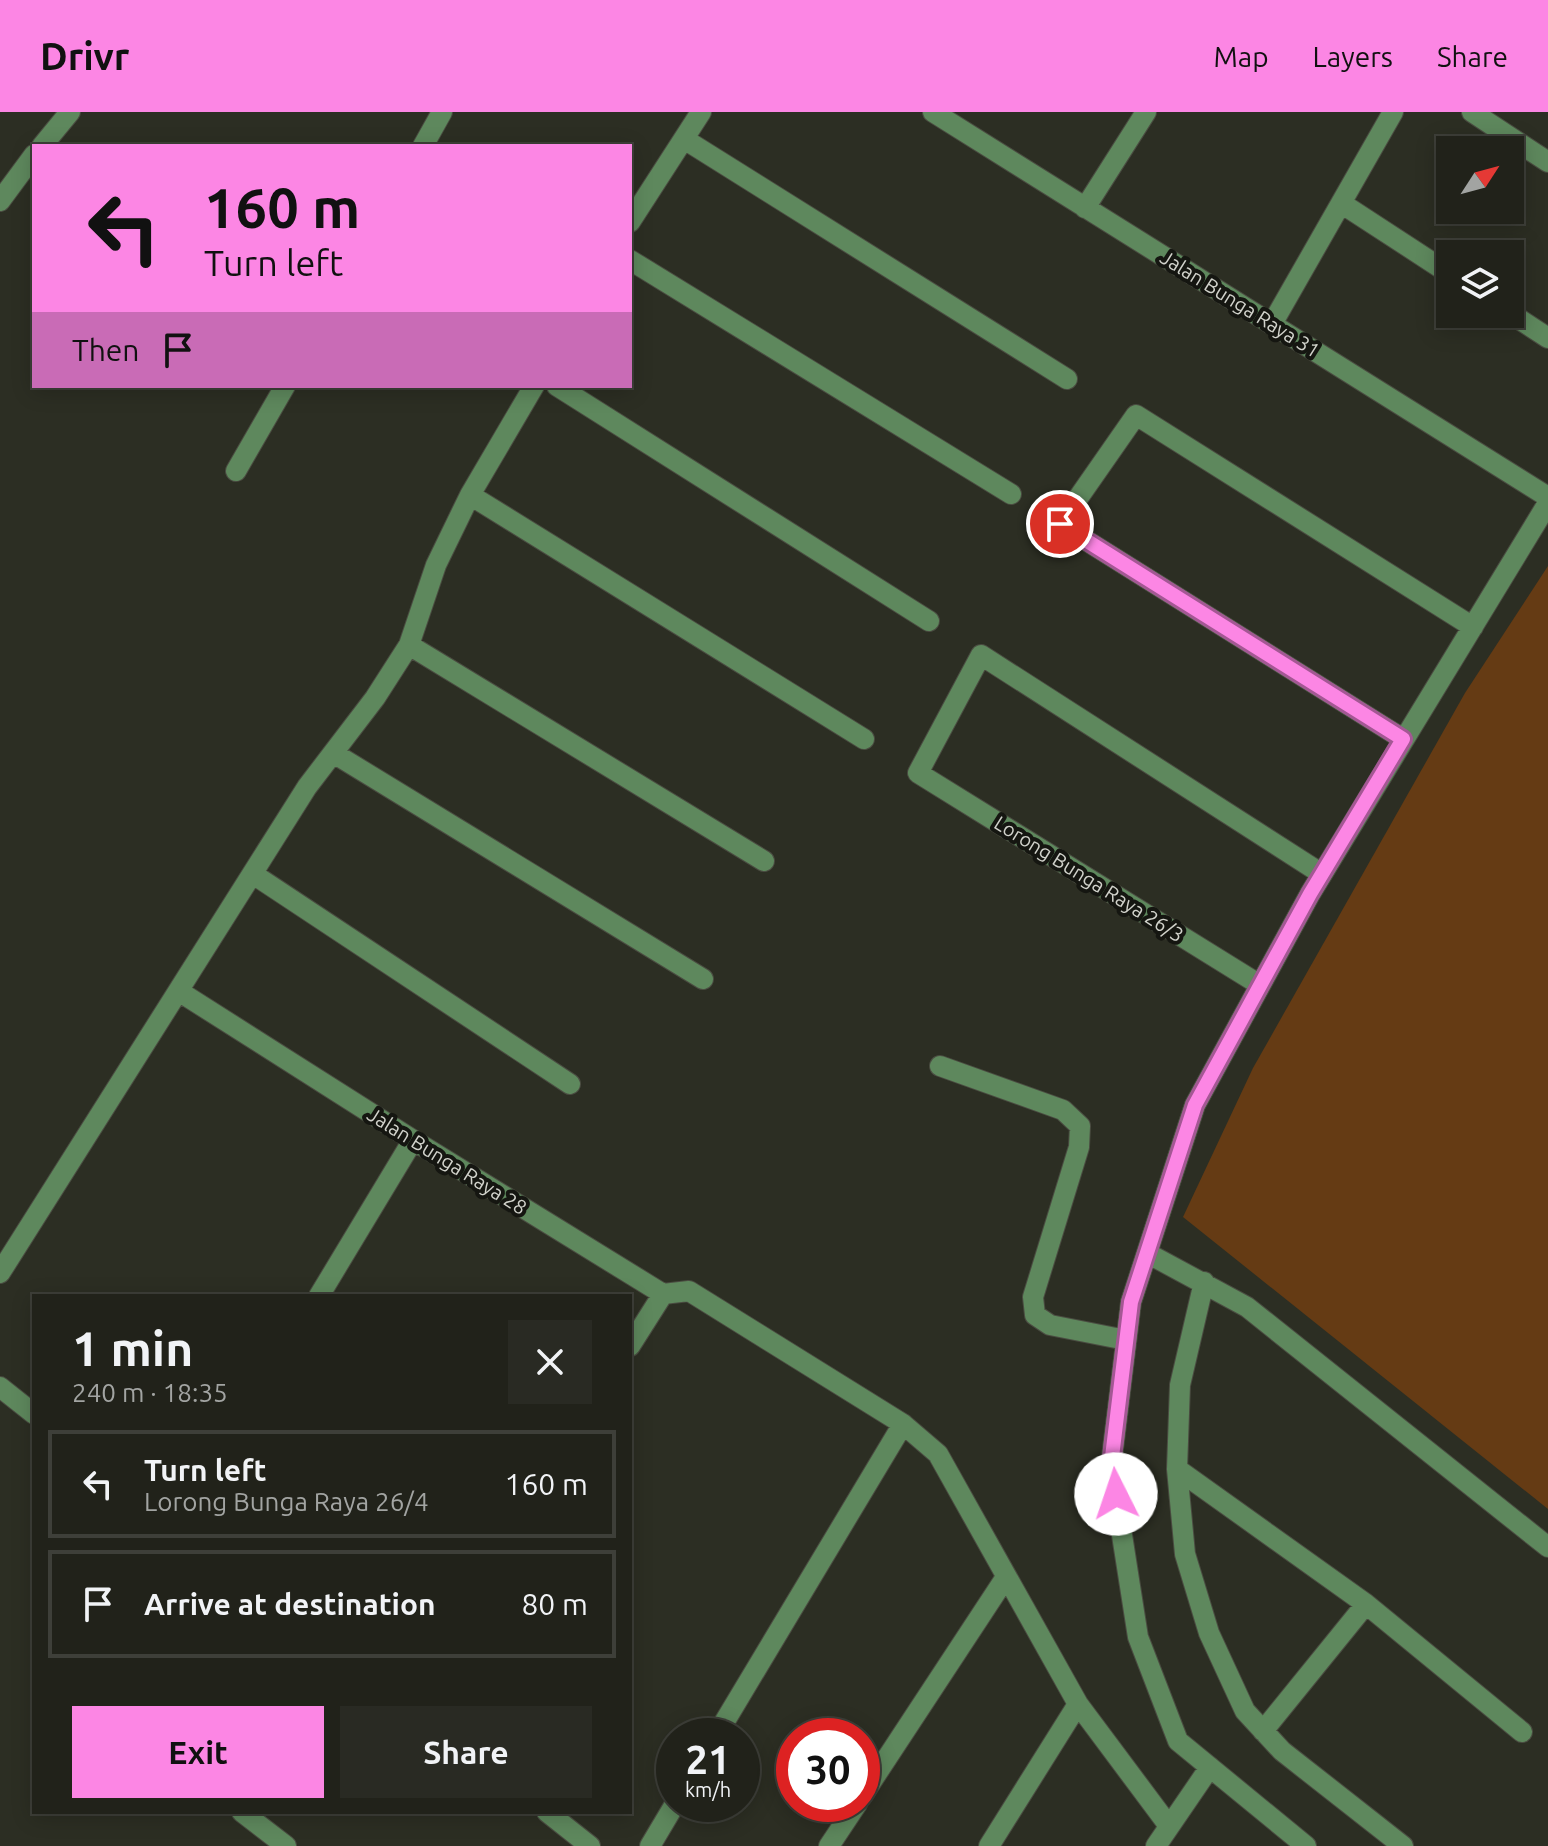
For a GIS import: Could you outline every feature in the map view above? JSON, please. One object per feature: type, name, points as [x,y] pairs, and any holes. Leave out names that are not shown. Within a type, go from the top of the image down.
[{"type":"street","points":[[44,144],[70,112]]},
{"type":"street","points":[[424,144],[442,112]]},
{"type":"street","points":[[632,219],[701,112]]},
{"type":"street","name":"Jalan Bunga Raya 31","points":[[933,112],[1548,500]]},
{"type":"street","points":[[1085,208],[1146,112]]},
{"type":"street","points":[[1272,324],[1393,112]]},
{"type":"street","points":[[1472,112],[1548,162]]},
{"type":"street","points":[[684,139],[1067,379]]},
{"type":"street","points":[[0,201],[32,158]]},
{"type":"street","points":[[1341,203],[1436,265]]},
{"type":"street","points":[[632,261],[1011,494]]},
{"type":"street","points":[[1524,322],[1548,338]]},
{"type":"street","points":[[236,471],[284,388]]},
{"type":"street","points":[[0,1273],[307,787],[335,754],[409,645],[436,565],[470,495],[533,388]]},
{"type":"street","points":[[560,388],[929,621]]},
{"type":"street","points":[[1403,739],[1060,524],[1136,415],[1473,627]]},
{"type":"street","points":[[470,495],[864,739]]},
{"type":"street","points":[[1306,1846],[1178,1741],[1138,1637],[1111,1465],[1131,1302],[1195,1105],[1322,874],[1548,500]]},
{"type":"street","points":[[409,645],[764,861]]},
{"type":"street","name":"Lorong Bunga Raya 26/3","points":[[1260,985],[918,773],[981,655],[1322,874]]},
{"type":"street","points":[[335,754],[703,979]]},
{"type":"street","points":[[253,874],[570,1084]]},
{"type":"street","name":"Jalan Bunga Raya 28","points":[[180,992],[663,1294]]},
{"type":"street","points":[[940,1066],[1063,1110],[1080,1126],[1079,1147],[1033,1297],[1035,1315],[1050,1325],[1126,1340]]},
{"type":"street","points":[[320,1294],[413,1140]]},
{"type":"street","points":[[1147,1253],[1247,1307],[1548,1547]]},
{"type":"street","points":[[1204,1282],[1180,1385],[1177,1469],[1185,1554],[1209,1633],[1245,1711],[1263,1731],[1282,1751],[1403,1846]]},
{"type":"street","points":[[632,1343],[663,1294],[689,1291],[903,1424],[938,1454],[1078,1704],[1169,1826]]},
{"type":"street","points":[[0,1387],[32,1412]]},
{"type":"street","points":[[727,1718],[903,1424]]},
{"type":"street","points":[[1177,1469],[1366,1604],[1522,1732]]},
{"type":"street","points":[[880,1769],[1006,1577]]},
{"type":"street","points":[[1263,1731],[1366,1604]]},
{"type":"street","points":[[989,1846],[1078,1704]]},
{"type":"street","points":[[1156,1846],[1210,1767]]},
{"type":"street","points":[[245,1814],[286,1846]]},
{"type":"street","points":[[550,1814],[590,1846]]},
{"type":"street","points":[[650,1846],[664,1822]]},
{"type":"street","points":[[829,1846],[845,1822]]},
{"type":"shaded area","points":[[1548,566],[1548,1509],[1183,1217],[1253,1068],[1465,693]]},
{"type":"route","points":[[1060,524],[1403,739],[1310,894],[1195,1105],[1131,1302],[1111,1465],[1116,1494]]}]
